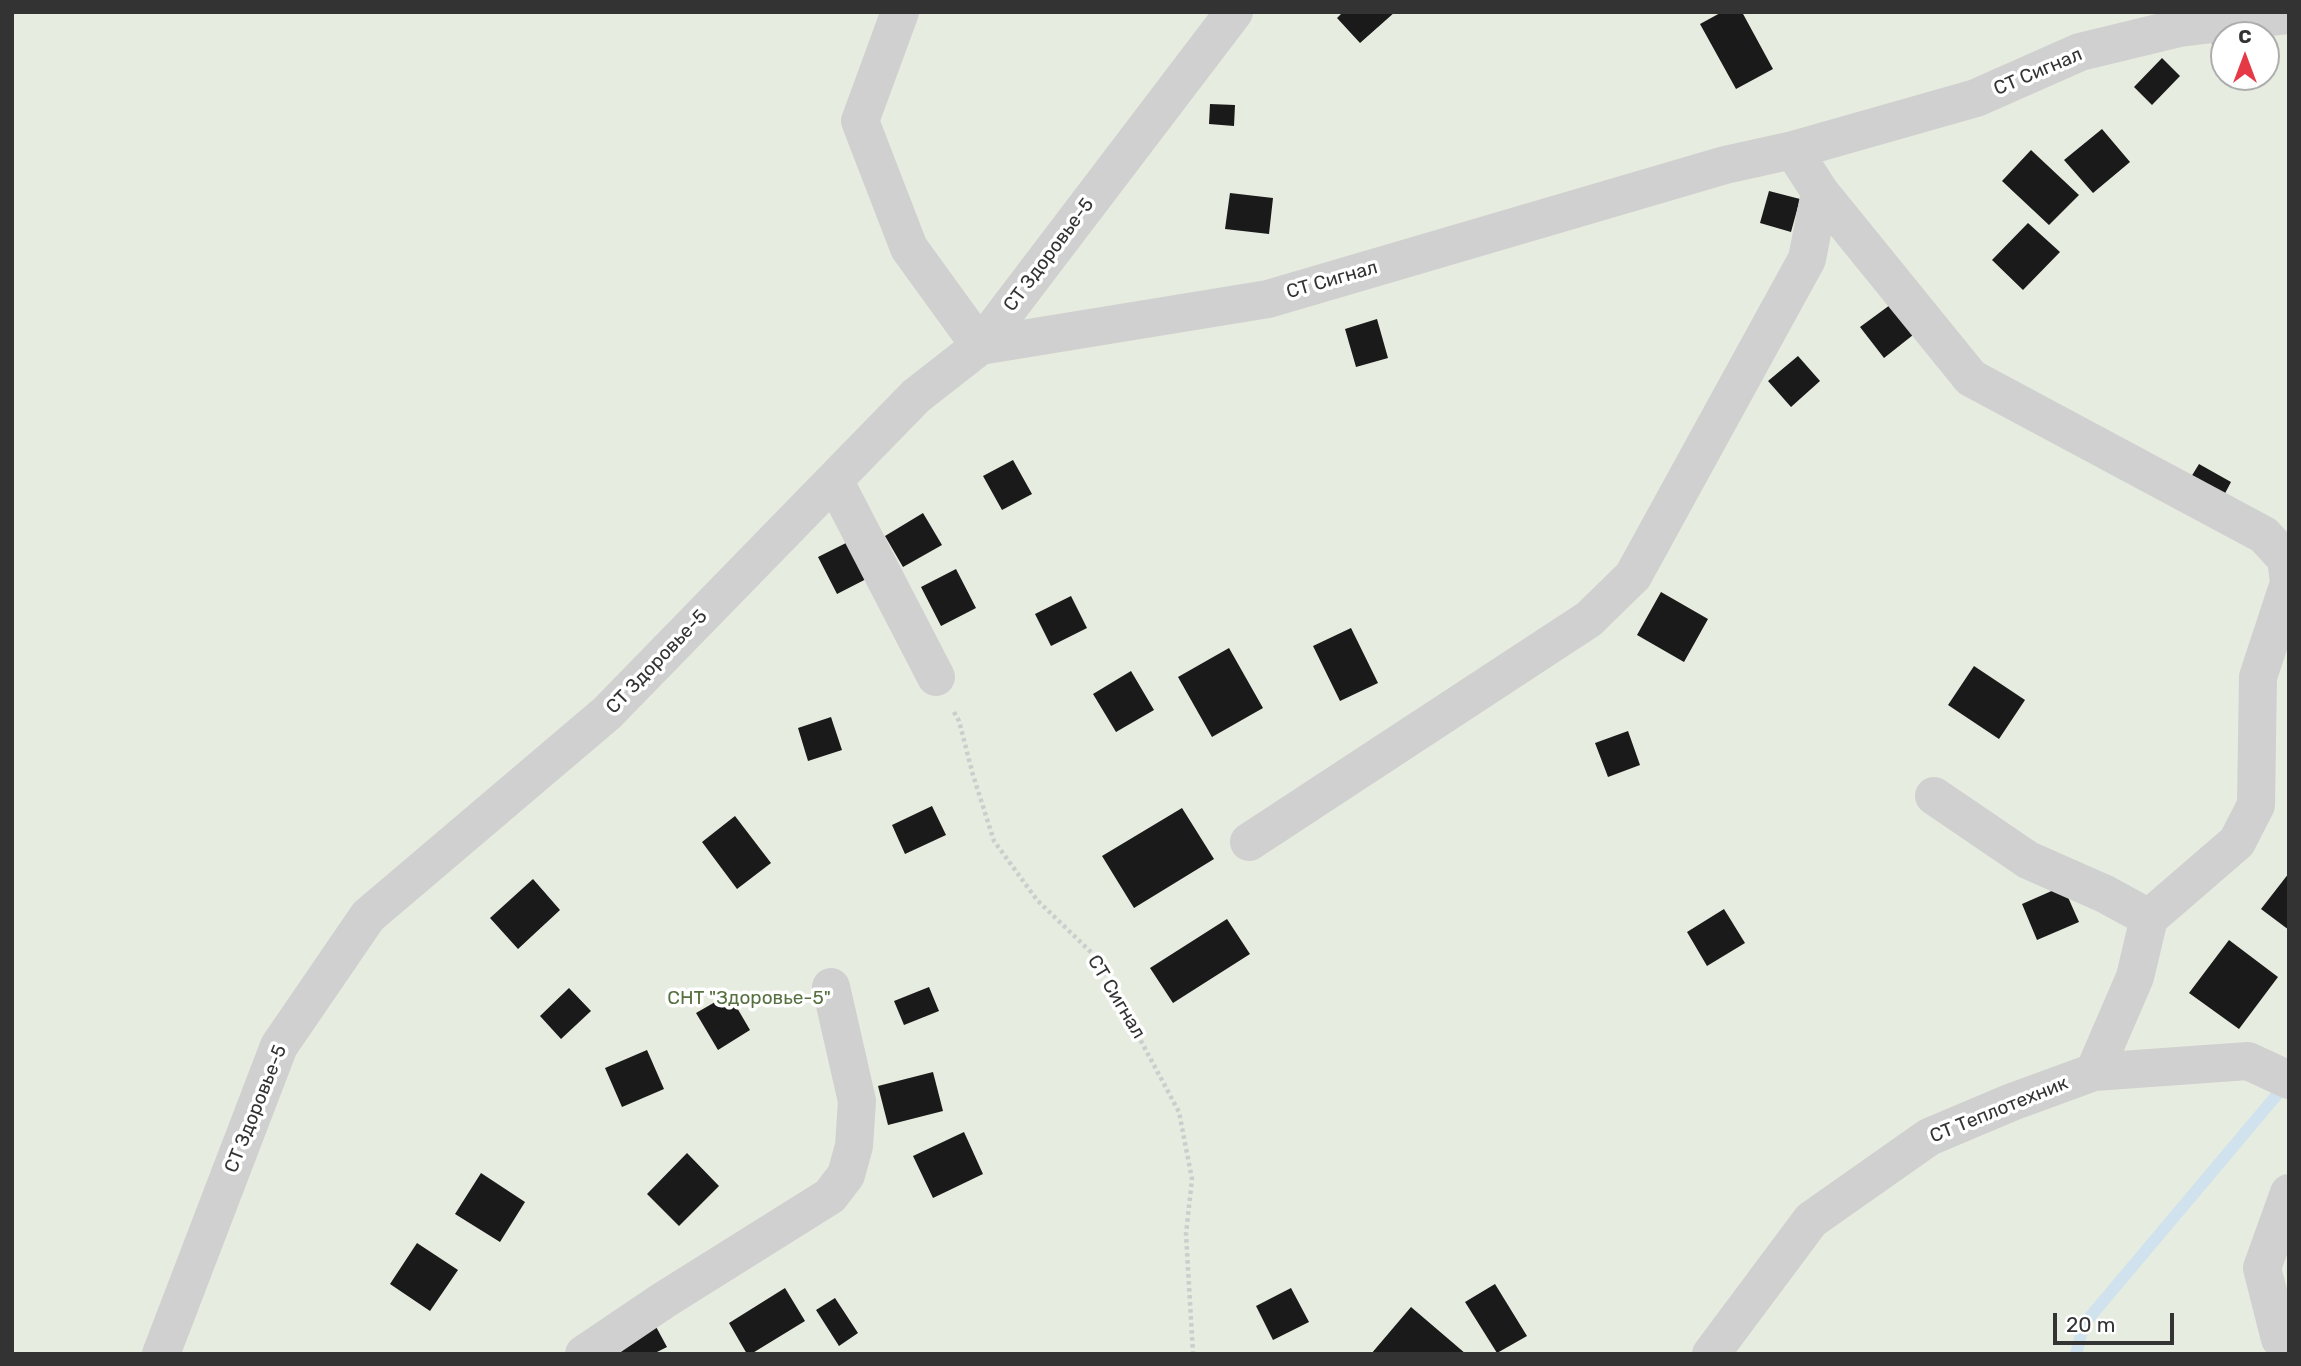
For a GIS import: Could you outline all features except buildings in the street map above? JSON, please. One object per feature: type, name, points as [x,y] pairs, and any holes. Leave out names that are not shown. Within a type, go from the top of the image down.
[{"type":"lane","points":[[900,12],[860,121],[909,248],[980,345]]},
{"type":"lane","name":"СТ Здоровье-5","points":[[161,1354],[279,1046],[368,915],[607,713],[915,396],[980,345],[1234,12]]},
{"type":"lane","name":"СТ Сигнал","points":[[980,345],[1268,299],[1726,165],[1793,150],[1976,98],[2080,52],[2179,28],[2289,15]]},
{"type":"lane","points":[[1793,150],[1820,192],[1971,378],[2264,535],[2286,559],[2289,583],[2258,677],[2256,805],[2237,842],[2149,918],[2135,977],[2094,1072]]},
{"type":"lane","points":[[1249,842],[1589,619],[1633,576],[1807,259],[1820,192]]},
{"type":"lane","points":[[834,480],[936,677]]},
{"type":"lane","points":[[1934,796],[2028,860],[2105,894],[2149,918]]},
{"type":"lane","points":[[584,1354],[664,1300],[830,1196],[846,1175],[854,1146],[857,1101],[831,987]]},
{"type":"lane","name":"СТ Теплотехник","points":[[1711,1354],[1811,1220],[1929,1137],[2012,1102],[2094,1072],[2248,1061],[2289,1080]]},
{"type":"lane","points":[[2274,1345],[2262,1268],[2289,1193]]},
{"type":"path","name":"СТ Сигнал","points":[[936,677],[959,721],[994,841],[1037,900],[1096,957],[1180,1112],[1192,1179],[1186,1234],[1193,1354]]},
{"type":"green space","name":"СНТ \"Здоровье-5\"","points":[[12,12],[2289,12],[2289,1354],[12,1354]]},
{"type":"waterway","points":[[2076,1354],[2084,1324],[2286,1084]]}]
